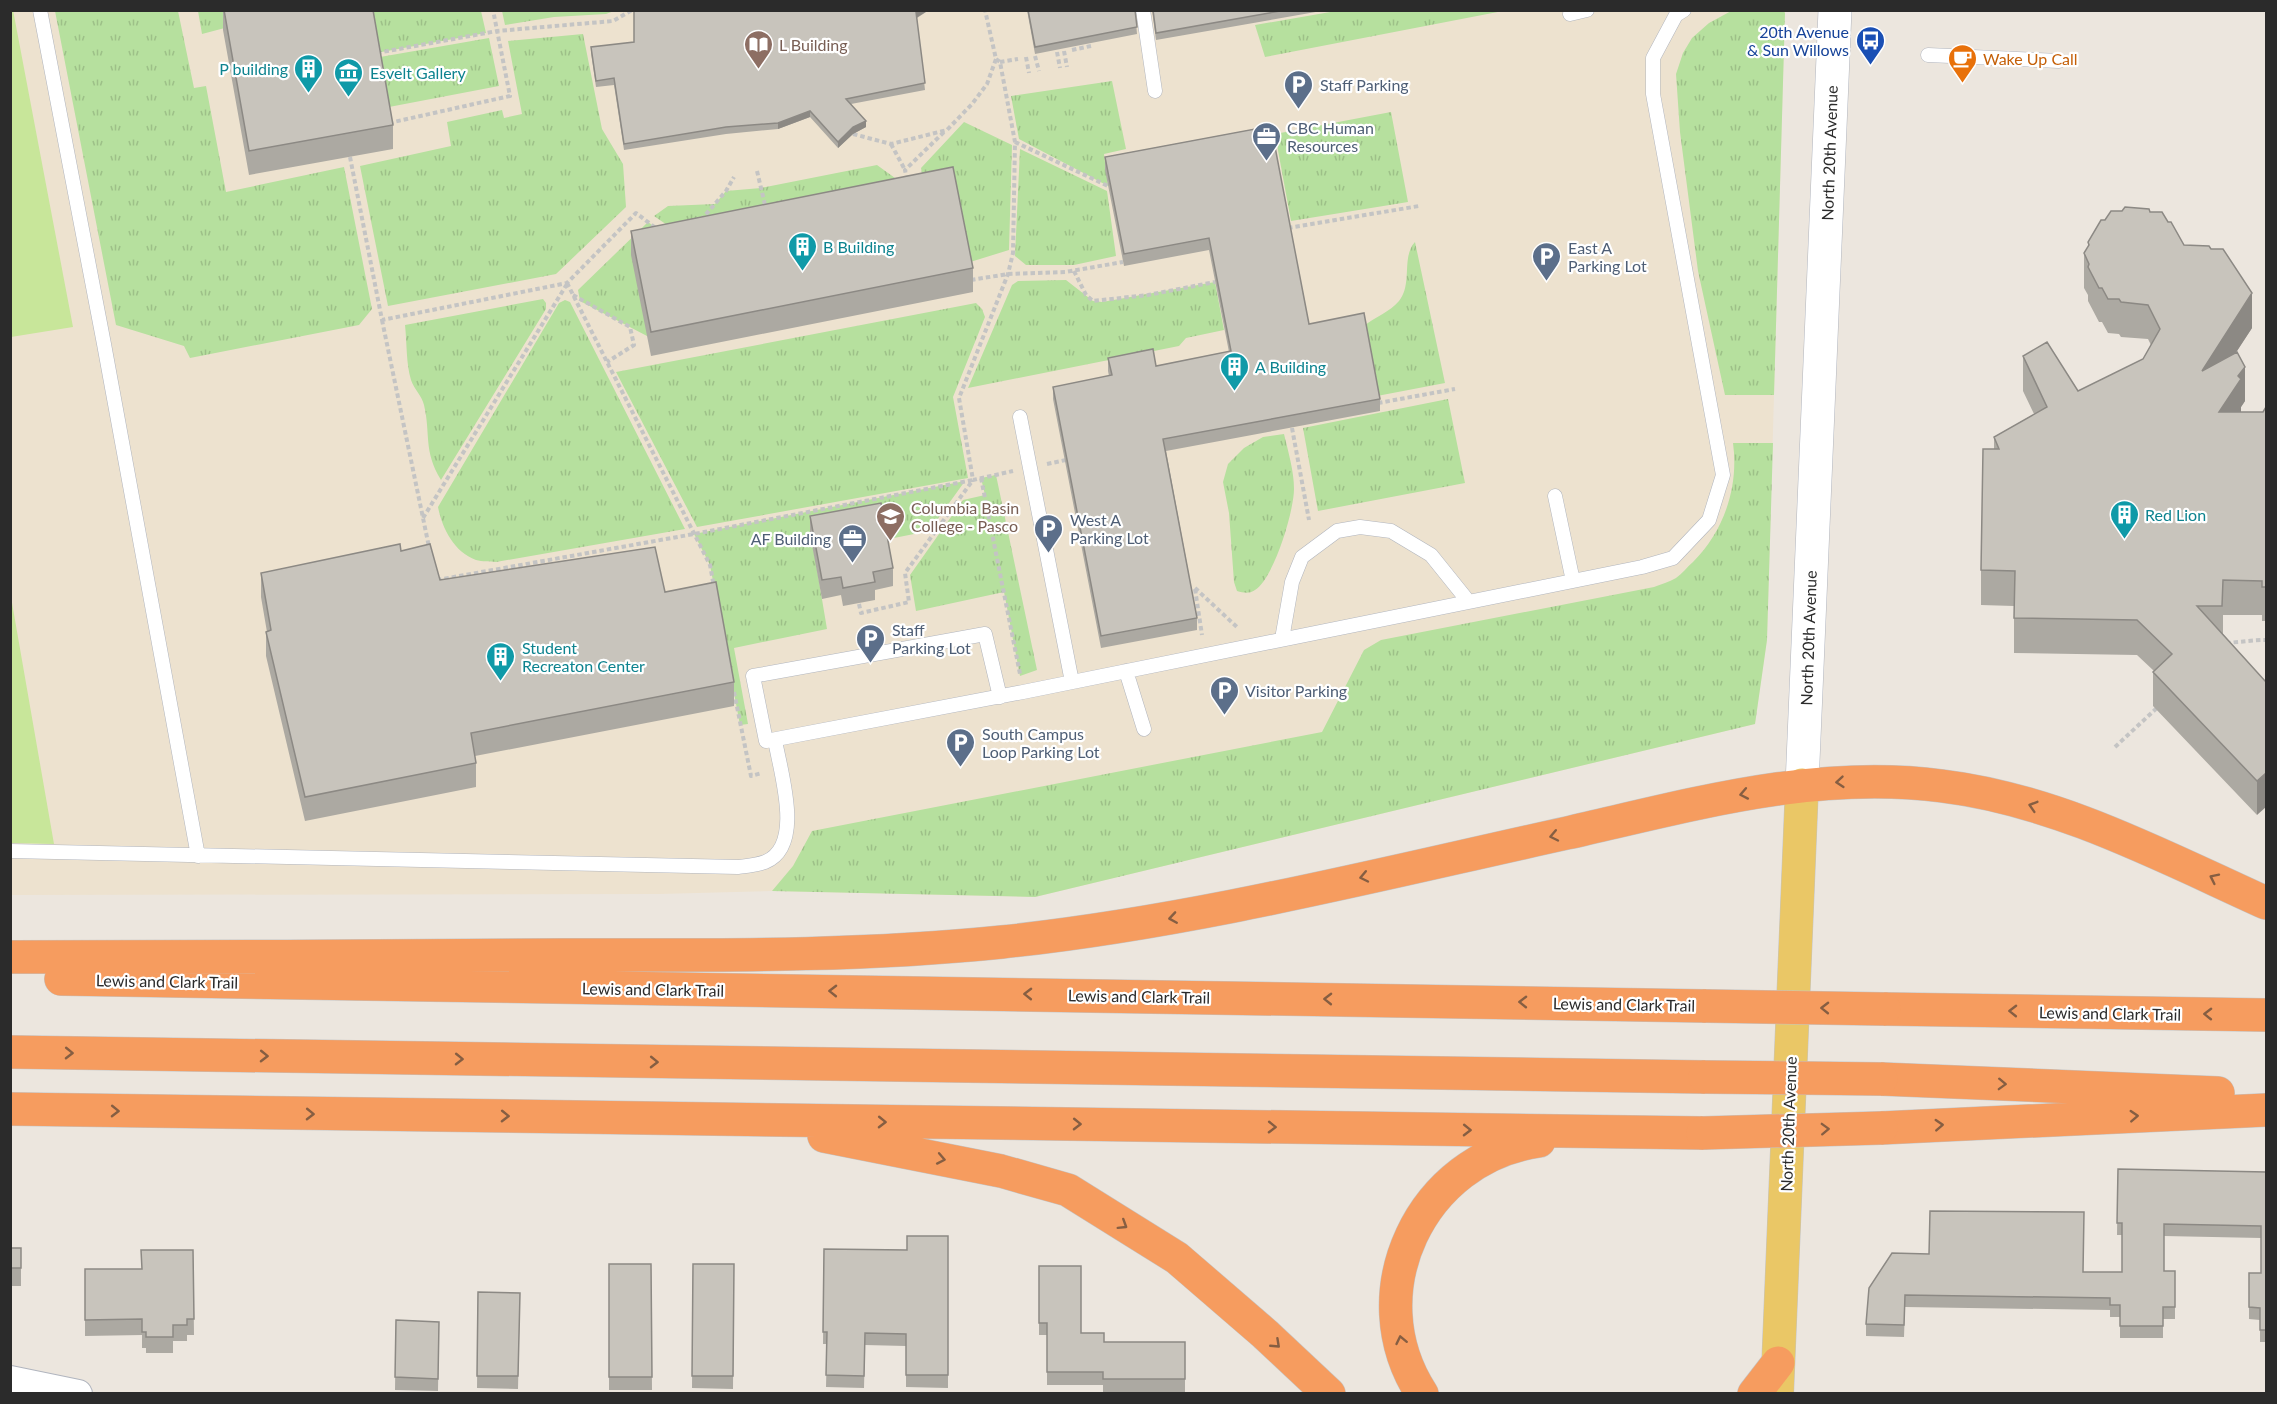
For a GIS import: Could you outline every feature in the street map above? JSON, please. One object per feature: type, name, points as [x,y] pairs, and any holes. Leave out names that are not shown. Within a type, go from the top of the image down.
[{"type":"highway","points":[[10,957],[798,955],[994,943],[1071,934],[1196,914],[1750,792],[1859,780],[1905,782],[1984,793],[2061,814],[2196,870],[2266,903]]},
{"type":"highway","name":"Lewis and Clark Trail","points":[[10,979],[2266,1015]]},
{"type":"highway","points":[[10,1052],[1881,1079],[2266,1095]]},
{"type":"highway","points":[[12,1109],[1703,1133]]},
{"type":"highway","points":[[1422,1394],[1408,1366],[1400,1341],[1396,1314],[1397,1287],[1402,1260],[1425,1211],[1442,1190],[1462,1172],[1485,1158],[1510,1148],[1537,1142],[1703,1133],[1881,1128],[2266,1110]]},
{"type":"highway","points":[[634,1118],[813,1133],[1001,1171],[1068,1190],[1177,1258],[1265,1334],[1329,1394]]},
{"type":"highway","points":[[1754,1394],[1778,1378]]},
{"type":"main road","name":"North 20th Avenue","points":[[1778,1378],[1835,10]]},
{"type":"street","points":[[10,1380],[78,1394]]},
{"type":"lane","points":[[40,10],[198,856]]},
{"type":"lane","points":[[1143,10],[1155,91]]},
{"type":"lane","points":[[1570,14],[1587,10]]},
{"type":"lane","points":[[999,697],[985,634],[753,676],[766,741],[776,740],[999,697],[1642,567],[1673,558],[1709,520],[1723,475],[1653,94],[1653,58],[1676,15],[1684,10]]},
{"type":"lane","points":[[1928,55],[2059,61]]},
{"type":"lane","points":[[1020,417],[1072,682]]},
{"type":"lane","points":[[1555,496],[1573,581]]},
{"type":"lane","points":[[1281,639],[1292,582],[1302,557],[1337,531],[1360,527],[1391,531],[1431,555],[1468,602]]},
{"type":"lane","points":[[1126,671],[1144,729]]},
{"type":"lane","points":[[10,851],[738,867],[766,862],[781,850],[788,829],[776,740]]},
{"type":"path","points":[[389,123],[510,96],[493,10]]},
{"type":"path","points":[[376,53],[497,31],[613,21],[632,10]]},
{"type":"path","points":[[859,604],[861,613],[909,602],[905,573],[973,480],[959,398],[1008,274],[1013,253],[1015,142],[985,10]]},
{"type":"path","points":[[1072,50],[1091,46]]},
{"type":"path","points":[[1064,51],[1067,67]]},
{"type":"path","points":[[1057,52],[1060,68]]},
{"type":"path","points":[[1035,56],[1039,71]]},
{"type":"path","points":[[1026,57],[1029,73]]},
{"type":"path","points":[[998,61],[1018,59]]},
{"type":"path","points":[[904,170],[972,104],[987,84],[998,61]]},
{"type":"path","points":[[853,134],[891,144],[947,130]]},
{"type":"path","points":[[1015,142],[1108,186]]},
{"type":"path","points":[[891,144],[904,170],[909,189]]},
{"type":"path","points":[[350,157],[429,549]]},
{"type":"path","points":[[757,171],[768,216]]},
{"type":"path","points":[[700,221],[726,191],[734,177]]},
{"type":"path","points":[[1288,228],[1419,206]]},
{"type":"path","points":[[423,518],[567,283],[636,213],[663,234]]},
{"type":"path","points":[[971,280],[1008,274],[1074,271],[1123,262]]},
{"type":"path","points":[[1074,271],[1086,295],[1093,301],[1148,295],[1215,282]]},
{"type":"path","points":[[382,320],[567,283]]},
{"type":"path","points":[[567,283],[710,565],[714,588]]},
{"type":"path","points":[[573,294],[630,327],[634,345],[607,362]]},
{"type":"path","points":[[1378,403],[1455,389]]},
{"type":"path","points":[[1292,428],[1309,520]]},
{"type":"path","points":[[434,570],[436,580],[694,534],[996,475]]},
{"type":"path","points":[[981,478],[1023,692]]},
{"type":"path","points":[[1202,635],[1195,588],[1238,628]]},
{"type":"path","points":[[2218,651],[2226,643],[2266,640]]},
{"type":"path","points":[[734,691],[751,776],[780,768]]},
{"type":"path","points":[[2115,747],[2167,699]]},
{"type":"shaded area","name":"Columbia Basin College - Pasco","points":[[11,11],[1785,11],[1767,640],[1755,724],[1035,897],[772,891],[659,894],[11,895]]},
{"type":"green space","points":[[13,10],[73,327],[11,337],[10,11]]},
{"type":"green space","points":[[502,10],[614,11],[606,14],[554,17],[505,25]]},
{"type":"green space","points":[[1733,10],[1783,10],[1785,13],[1774,395],[1725,395],[1698,271],[1680,132],[1676,74],[1683,53],[1692,38],[1709,23]]},
{"type":"green space","points":[[55,11],[178,11],[194,88],[206,86],[226,192],[344,167],[372,309],[359,325],[190,358],[184,346],[116,325]]},
{"type":"green space","points":[[198,11],[289,11],[202,34]]},
{"type":"green space","points":[[369,11],[481,11],[486,33],[376,53]]},
{"type":"green space","points":[[1336,11],[1503,11],[1265,57],[1255,25]]},
{"type":"green space","points":[[583,34],[602,129],[623,164],[626,207],[556,274],[388,306],[360,166],[451,146],[447,122],[502,110],[504,118],[522,114],[508,41]]},
{"type":"green space","points":[[489,38],[499,86],[389,107],[380,57]]},
{"type":"green space","points":[[1112,81],[1126,149],[1104,154],[1108,186],[1019,139],[1011,96]]},
{"type":"green space","points":[[1391,112],[1408,202],[1291,221],[1275,134]]},
{"type":"green space","points":[[964,122],[1012,145],[1009,250],[967,263],[926,196],[921,168]]},
{"type":"green space","points":[[1020,149],[1107,191],[1116,256],[1074,265],[1026,265],[1015,256]]},
{"type":"green space","points":[[877,165],[895,178],[647,336],[580,301],[578,290],[648,222],[679,245],[670,227],[654,216],[668,206],[715,204],[726,191],[761,188]]},
{"type":"green space","points":[[1415,242],[1445,383],[1377,396],[1364,326],[1399,301],[1405,287],[1409,255]]},
{"type":"green space","points":[[1066,280],[1093,301],[1102,302],[1215,282],[1224,330],[1186,338],[1179,346],[968,388],[1012,285],[1018,281]]},
{"type":"green space","points":[[543,299],[546,309],[441,480],[432,460],[424,405],[409,374],[405,325]]},
{"type":"green space","points":[[565,300],[570,302],[685,529],[496,562],[476,560],[455,545],[446,531],[438,507],[559,303]]},
{"type":"green space","points":[[976,303],[982,309],[985,317],[953,397],[968,478],[697,527],[616,372]]},
{"type":"green space","points":[[1448,399],[1465,483],[1318,511],[1303,428]]},
{"type":"green space","points":[[1284,434],[1294,489],[1291,512],[1282,543],[1269,572],[1255,590],[1244,593],[1237,591],[1234,582],[1229,513],[1223,482],[1228,464],[1244,448],[1263,437]]},
{"type":"green space","points":[[1733,443],[1773,443],[1767,640],[1755,724],[1035,897],[772,891],[793,866],[812,831],[1322,732],[1364,650],[1381,640],[1654,587],[1673,579],[1704,550],[1721,522],[1734,476]]},
{"type":"green space","points":[[996,475],[1037,670],[1020,676],[1004,592],[916,611],[910,575],[963,500],[985,495],[981,478]]},
{"type":"green space","points":[[965,481],[929,531],[884,540],[811,534],[827,629],[734,648],[748,724],[740,725],[710,565],[694,534]]},
{"type":"green space","points":[[11,597],[54,844],[11,843]]},
{"type":"building","name":"P building","points":[[224,10],[373,10],[393,125],[249,151]]},
{"type":"building","name":"L Building","points":[[634,10],[918,10],[916,12],[925,83],[846,99],[866,121],[853,127],[838,142],[810,111],[778,123],[726,127],[624,144],[614,78],[596,81],[591,47],[634,42]]},
{"type":"building","points":[[1028,10],[1135,10],[1137,27],[1035,47]]},
{"type":"building","points":[[1153,10],[1286,10],[1156,33]]},
{"type":"building","name":"A Building","points":[[1271,126],[1309,324],[1364,313],[1380,399],[1163,439],[1197,618],[1101,636],[1053,387],[1112,375],[1108,358],[1153,349],[1156,366],[1231,351],[1209,238],[1124,254],[1105,157]]},
{"type":"building","name":"B Building","points":[[953,167],[973,268],[651,332],[631,231]]},
{"type":"building","name":"Red Lion","points":[[2125,207],[2162,212],[2168,222],[2171,222],[2184,245],[2223,249],[2252,293],[2202,371],[2237,352],[2245,367],[2238,376],[2241,379],[2219,412],[2263,412],[2266,407],[2266,587],[2262,587],[2262,581],[2223,580],[2222,606],[2197,606],[2266,682],[2266,773],[2257,781],[2153,672],[2172,654],[2137,620],[2014,618],[2015,571],[1981,570],[1983,449],[1999,449],[1994,437],[2047,407],[2023,356],[2047,342],[2078,391],[2143,359],[2160,329],[2148,305],[2108,299],[2102,288],[2099,288],[2088,267],[2084,253],[2101,220],[2105,220],[2111,211],[2122,211]]},
{"type":"building","name":"AF Building","points":[[881,503],[893,568],[873,572],[875,582],[843,588],[841,577],[822,580],[810,516]]},
{"type":"building","name":"Student Recreaton Center","points":[[400,544],[401,551],[430,544],[440,580],[655,547],[665,592],[716,582],[734,682],[471,733],[476,763],[305,797],[266,632],[271,630],[261,573]]},
{"type":"building","points":[[2118,1169],[2266,1172],[2266,1330],[2260,1330],[2260,1308],[2249,1307],[2249,1273],[2261,1273],[2261,1226],[2164,1224],[2164,1271],[2175,1271],[2175,1307],[2163,1307],[2163,1326],[2120,1326],[2120,1305],[2110,1305],[2110,1298],[1905,1295],[1904,1325],[1866,1324],[1869,1288],[1892,1253],[1929,1254],[1930,1211],[2084,1212],[2083,1272],[2122,1272],[2122,1223],[2117,1223]]},
{"type":"building","points":[[907,1236],[948,1236],[948,1375],[906,1375],[906,1334],[865,1333],[864,1376],[826,1375],[827,1332],[823,1332],[824,1249],[907,1250]]},
{"type":"building","points":[[10,1248],[21,1248],[21,1268],[10,1268]]},
{"type":"building","points":[[141,1250],[193,1250],[194,1319],[187,1319],[187,1325],[173,1325],[173,1337],[146,1337],[146,1332],[142,1332],[142,1319],[85,1320],[85,1269],[142,1269]]},
{"type":"building","points":[[609,1264],[651,1264],[652,1377],[609,1377]]},
{"type":"building","points":[[693,1264],[734,1264],[733,1376],[692,1376]]},
{"type":"building","points":[[1039,1266],[1081,1266],[1081,1333],[1104,1333],[1104,1342],[1185,1342],[1185,1379],[1103,1379],[1103,1372],[1047,1372],[1047,1323],[1039,1323]]},
{"type":"building","points":[[478,1292],[520,1293],[518,1376],[477,1376]]},
{"type":"building","points":[[396,1320],[439,1322],[438,1379],[395,1377]]},
{"type":"place","name":"20th Avenue & Sun Willows","points":[[1870,66]]},
{"type":"place","name":"L Building","points":[[758,70]]},
{"type":"place","name":"Wake Up Call","points":[[1962,84]]},
{"type":"place","name":"P building","points":[[309,94]]},
{"type":"place","name":"Esvelt Gallery","points":[[349,98]]},
{"type":"place","name":"Staff Parking","points":[[1299,110]]},
{"type":"place","name":"CBC Human Resources","points":[[1266,162]]},
{"type":"place","name":"B Building","points":[[802,272]]},
{"type":"place","name":"East A Parking Lot","points":[[1547,282]]},
{"type":"place","name":"A Building","points":[[1234,392]]},
{"type":"place","name":"Red Lion","points":[[2124,540]]},
{"type":"place","name":"Columbia Basin College - Pasco","points":[[890,542]]},
{"type":"place","name":"West A Parking Lot","points":[[1049,554]]},
{"type":"place","name":"AF Building","points":[[852,564]]},
{"type":"place","name":"Staff Parking Lot","points":[[871,664]]},
{"type":"place","name":"Student Recreaton Center","points":[[501,682]]},
{"type":"place","name":"Visitor Parking","points":[[1224,716]]},
{"type":"place","name":"South Campus Loop Parking Lot","points":[[961,768]]}]
